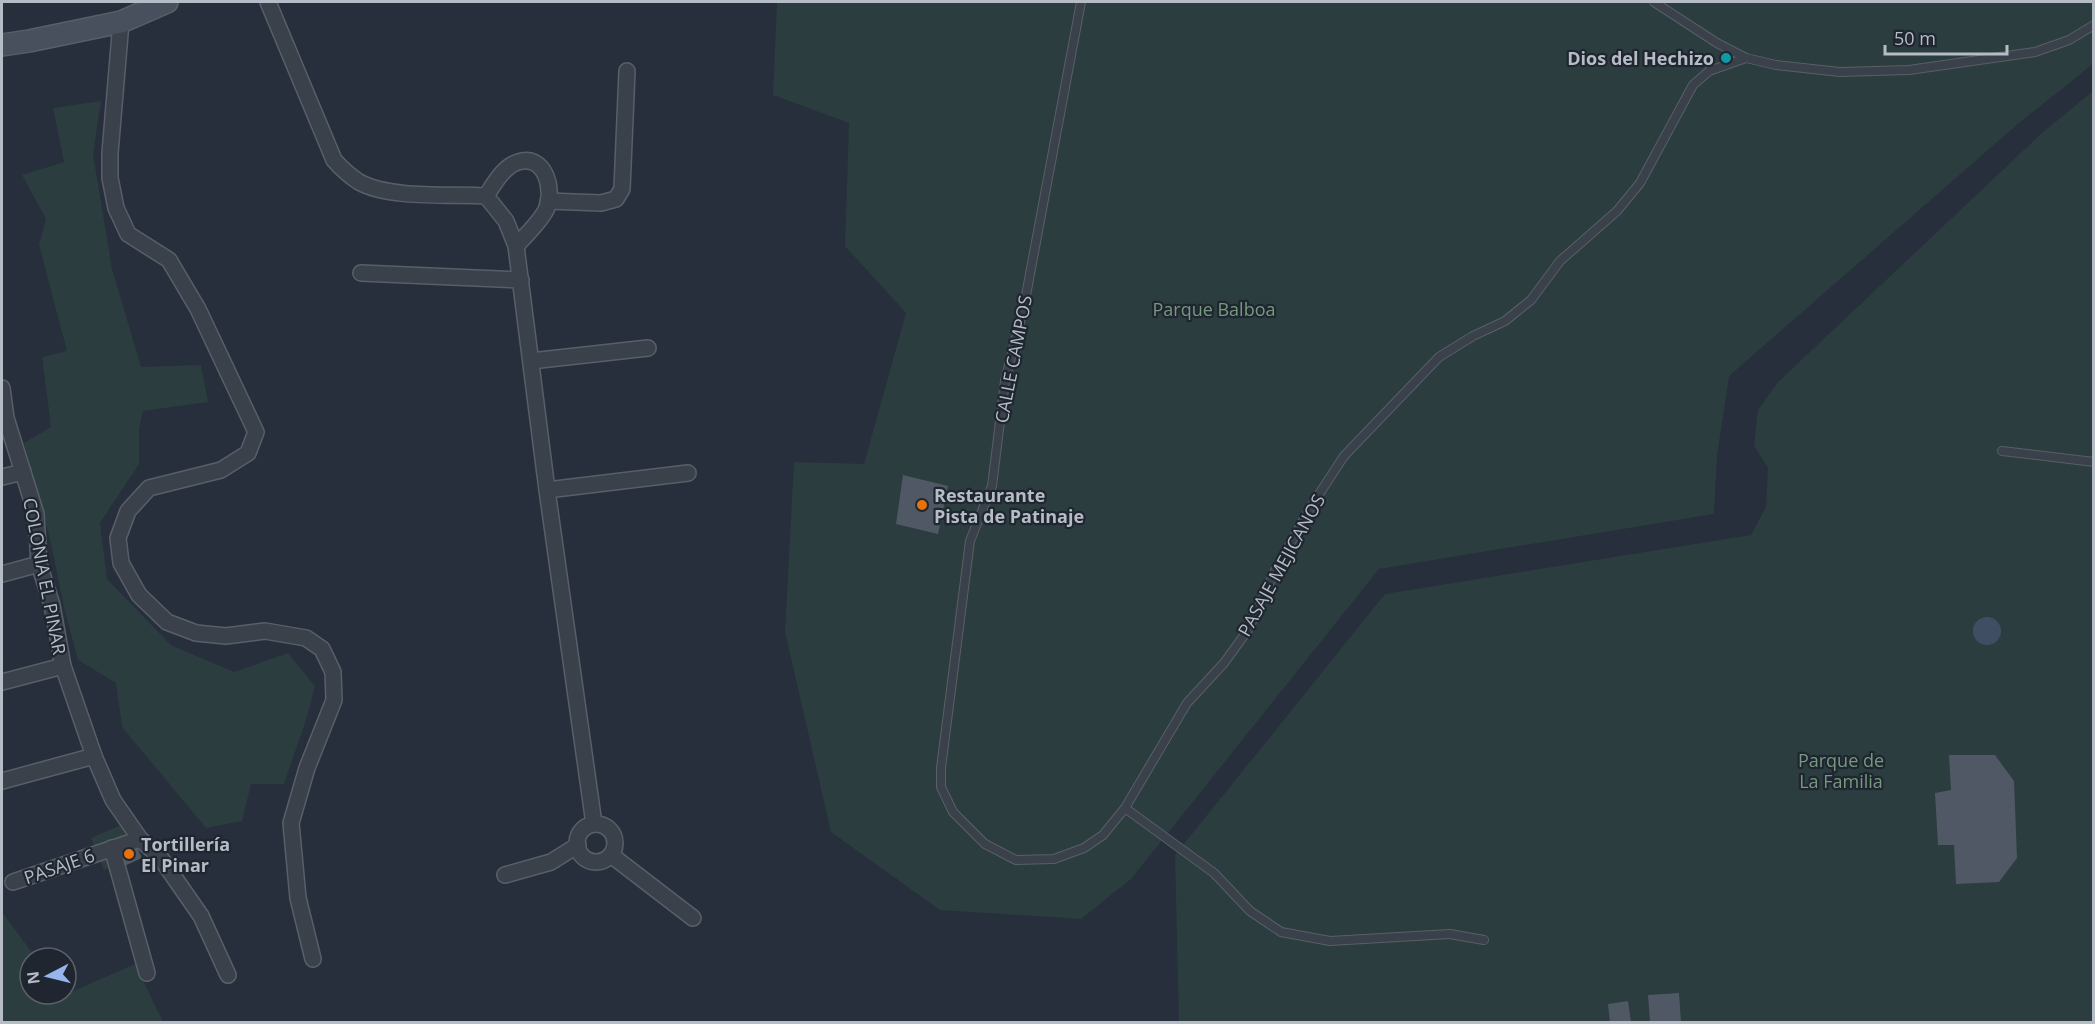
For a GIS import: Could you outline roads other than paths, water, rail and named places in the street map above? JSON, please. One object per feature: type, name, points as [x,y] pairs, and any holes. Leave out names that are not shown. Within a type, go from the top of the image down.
[{"type":"main road","points":[[2,45],[121,22],[166,2]]},
{"type":"street","points":[[268,2],[333,160],[358,181],[398,193],[486,196],[506,221],[516,246],[547,490],[594,824]]},
{"type":"street","points":[[121,22],[110,153],[110,178],[116,208],[128,234],[169,260],[198,309],[256,432],[248,453],[221,470],[149,488],[128,511],[118,538],[121,563],[139,595],[168,622],[196,633],[226,636],[265,631],[306,638],[322,649],[333,672],[334,700],[307,768],[291,823],[298,898],[314,959]]},
{"type":"street","points":[[548,201],[602,203],[616,199],[622,189],[627,71]]},
{"type":"street","points":[[486,196],[503,171],[518,162],[532,161],[543,167],[547,175],[548,201],[542,216],[516,246]]},
{"type":"street","points":[[361,273],[521,280]]},
{"type":"street","points":[[531,361],[648,348]]},
{"type":"street","name":"COLONIA EL PINAR","points":[[2,388],[6,418],[36,514],[39,564],[52,605],[63,666],[94,756],[113,800],[140,839],[160,857],[201,916],[228,975]]},
{"type":"street","points":[[2,477],[23,472]]},
{"type":"street","points":[[547,490],[688,473]]},
{"type":"street","points":[[2,574],[39,564]]},
{"type":"street","points":[[2,682],[63,666]]},
{"type":"street","points":[[2,781],[94,756]]},
{"type":"street","points":[[594,824],[603,825],[615,838],[615,847],[611,855],[595,862],[587,860],[580,853],[578,845],[582,831],[594,824]]},
{"type":"street","name":"PASAJE 6","points":[[13,882],[140,839]]},
{"type":"street","points":[[505,875],[551,862],[578,845]]},
{"type":"street","points":[[112,848],[147,973]]},
{"type":"street","points":[[611,855],[693,918]]},
{"type":"lane","name":"CALLE CAMPOS","points":[[985,844],[953,812],[941,787],[941,768],[970,541],[992,486],[1005,381],[1024,306],[1081,2]]},
{"type":"lane","points":[[1654,2],[1717,43],[1746,58],[1776,65],[1840,72],[1909,70],[2035,52],[2069,40],[2094,25]]},
{"type":"lane","name":"PASAJE MEJICANOS","points":[[985,844],[1017,860],[1054,859],[1083,848],[1103,835],[1125,808],[1187,703],[1224,663],[1248,630],[1275,571],[1312,504],[1344,456],[1439,357],[1473,336],[1505,321],[1531,300],[1560,261],[1617,211],[1640,183],[1693,85],[1709,71],[1746,58]]},
{"type":"lane","points":[[2002,451],[2094,462]]},
{"type":"lane","points":[[1125,808],[1214,873],[1250,911],[1281,932],[1330,940],[1450,934],[1484,940]]},
{"type":"water","points":[[1987,617],[1997,621],[2001,631],[1997,641],[1987,645],[1977,641],[1973,631],[1977,621]]},
{"type":"place","name":"Dios del Hechizo","points":[[1726,58]]},
{"type":"place","name":"Restaurante Pista de Patinaje","points":[[922,505]]},
{"type":"place","name":"Tortillería El Pinar","points":[[129,854]]},
{"type":"park label","name":"Parque Balboa","points":[[1214,309]]},
{"type":"park label","name":"Parque de La Familia","points":[[1841,770]]}]
